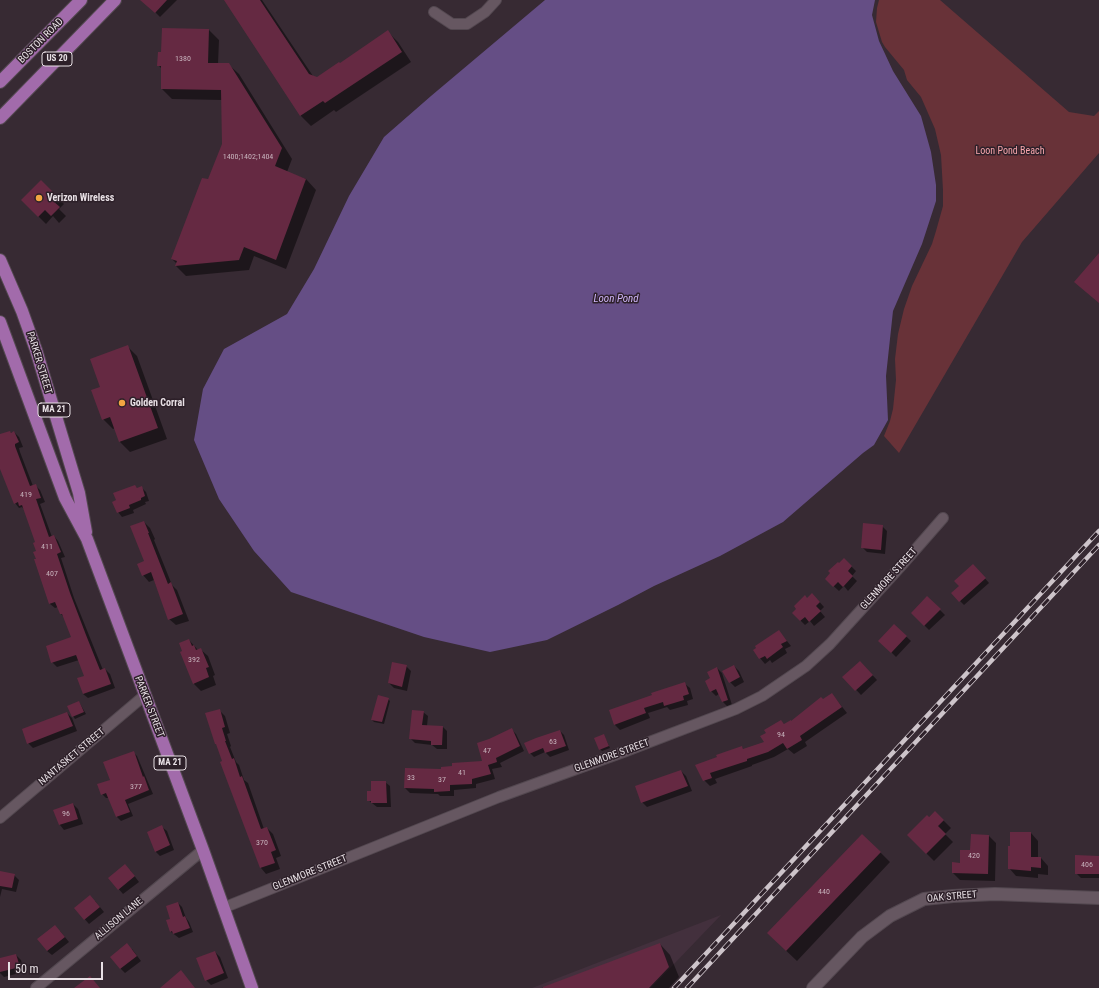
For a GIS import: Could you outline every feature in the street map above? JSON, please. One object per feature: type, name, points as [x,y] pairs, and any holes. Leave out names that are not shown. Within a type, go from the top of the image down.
[{"type":"main road","name":"BOSTON ROAD","points":[[0,82],[81,0]]},
{"type":"main road","name":"US 20","points":[[2,116],[115,0]]},
{"type":"main road","points":[[0,73],[36,46]]},
{"type":"main road","points":[[0,254],[10,284]]},
{"type":"main road","name":"PARKER STREET","points":[[0,260],[22,311],[36,350],[79,493],[86,539]]},
{"type":"main road","name":"PARKER STREET","points":[[0,322],[65,498],[86,539],[203,850],[252,988]]},
{"type":"street","points":[[434,12],[452,24],[467,24],[485,12],[496,0]]},
{"type":"street","name":"GLENMORE STREET","points":[[223,908],[499,797],[736,710],[762,696],[806,666],[830,644],[943,518]]},
{"type":"street","name":"NANTASKET STREET","points":[[0,818],[145,695]]},
{"type":"street","name":"ALLISON LANE","points":[[36,988],[203,850]]},
{"type":"street","name":"OAK STREET","points":[[813,988],[862,937],[890,916],[924,899],[995,894],[1099,898]]},
{"type":"shaded area","points":[[721,915],[651,988],[532,988]]},
{"type":"green space","name":"Loon Pond Beach","points":[[879,0],[940,0],[1069,112],[1094,116],[1099,111],[1099,153],[1022,242],[899,453],[884,436],[893,409],[896,380],[895,359],[898,334],[904,309],[912,286],[932,244],[943,206],[943,190],[941,155],[935,129],[921,97],[907,80],[904,70],[882,42],[876,22]]},
{"type":"water","name":"Loon Pond","points":[[545,0],[875,0],[872,15],[879,41],[893,71],[921,116],[931,152],[936,185],[936,201],[922,244],[893,311],[886,376],[888,420],[874,445],[783,522],[720,556],[654,586],[547,640],[490,652],[424,637],[291,592],[254,551],[219,499],[194,440],[203,389],[224,349],[287,314],[314,269],[349,196],[384,137]]},
{"type":"building","points":[[140,0],[167,0],[155,13]]},
{"type":"building","points":[[224,0],[260,0],[309,74],[317,77],[388,30],[402,52],[325,103],[323,101],[300,116]]},
{"type":"building","points":[[162,28],[209,29],[208,63],[229,63],[282,148],[275,166],[306,179],[276,260],[244,247],[239,260],[175,266],[177,261],[171,259],[202,178],[208,179],[222,144],[221,90],[161,89],[161,66],[157,66],[158,52],[161,52]]},
{"type":"building","name":"Verizon Wireless","points":[[41,180],[57,196],[53,201],[60,207],[51,216],[45,210],[38,217],[21,200]]},
{"type":"building","points":[[1099,253],[1099,303],[1074,282]]},
{"type":"building","name":"Golden Corral","points":[[128,345],[158,428],[119,442],[110,417],[102,420],[91,390],[100,387],[90,359]]},
{"type":"building","points":[[10,431],[11,433],[14,431],[19,442],[15,444],[15,446],[30,486],[36,484],[41,498],[36,499],[49,537],[54,535],[61,552],[57,554],[86,635],[100,670],[105,668],[111,684],[83,694],[77,678],[84,676],[76,655],[51,663],[46,646],[71,637],[62,614],[60,614],[55,602],[49,604],[34,559],[36,559],[33,552],[36,551],[33,543],[35,542],[22,505],[19,506],[18,502],[14,504],[0,469],[0,434]]},
{"type":"building","points":[[135,485],[137,488],[142,486],[145,496],[141,498],[141,500],[129,505],[130,508],[117,513],[112,502],[116,500],[113,493]]},
{"type":"building","points":[[144,521],[168,584],[171,582],[183,614],[168,620],[151,572],[142,576],[137,564],[144,561],[130,526]]},
{"type":"building","points":[[863,523],[883,525],[881,550],[861,548]]},
{"type":"building","points":[[844,558],[852,566],[848,571],[853,576],[843,587],[838,582],[833,587],[825,579],[830,573],[828,571]]},
{"type":"building","points":[[973,564],[986,578],[959,602],[951,593],[959,586],[954,581]]},
{"type":"building","points":[[812,593],[820,602],[816,606],[821,611],[809,622],[805,617],[800,621],[792,613],[796,609],[794,606],[805,595],[807,598]]},
{"type":"building","points":[[927,596],[941,609],[924,626],[911,613]]},
{"type":"building","points":[[894,624],[907,636],[891,653],[878,641]]},
{"type":"building","points":[[779,630],[787,641],[781,644],[783,647],[767,659],[765,656],[759,659],[753,650],[756,648],[755,646]]},
{"type":"building","points":[[189,639],[192,646],[194,645],[196,650],[201,648],[209,667],[206,668],[209,677],[193,684],[180,652],[182,651],[179,643]]},
{"type":"building","points":[[860,661],[873,675],[855,691],[842,677]]},
{"type":"building","points":[[392,662],[407,665],[402,687],[388,683]]},
{"type":"building","points":[[734,665],[740,677],[729,683],[722,671]]},
{"type":"building","points":[[717,667],[728,700],[722,702],[716,689],[710,692],[705,681],[710,678],[707,672]]},
{"type":"building","points":[[685,682],[689,694],[683,696],[684,700],[664,706],[663,702],[644,708],[646,713],[614,725],[609,710],[652,695],[651,693]]},
{"type":"building","points":[[832,693],[842,707],[800,736],[802,740],[787,749],[783,743],[768,752],[747,759],[747,761],[710,773],[712,778],[703,781],[695,765],[717,757],[716,755],[742,746],[743,749],[764,742],[760,736],[766,733],[764,730],[781,720],[784,724],[791,721],[821,697],[823,699]]},
{"type":"building","points":[[378,695],[389,698],[382,722],[371,720]]},
{"type":"building","points":[[79,701],[84,712],[72,717],[67,706]]},
{"type":"building","points":[[220,709],[225,727],[222,728],[225,741],[232,759],[234,758],[240,777],[242,776],[261,829],[267,827],[276,850],[271,852],[275,863],[260,868],[220,762],[222,761],[205,713]]},
{"type":"building","points":[[412,710],[424,711],[422,725],[443,726],[442,745],[431,745],[431,741],[409,739]]},
{"type":"building","points":[[67,712],[73,726],[27,744],[22,729]]},
{"type":"building","points":[[512,728],[520,746],[496,758],[497,762],[488,765],[491,774],[472,779],[472,784],[450,785],[450,791],[434,792],[434,789],[404,788],[405,768],[441,769],[441,767],[452,766],[452,763],[482,761],[477,743]]},
{"type":"building","points":[[560,730],[566,746],[545,753],[543,748],[529,754],[524,743]]},
{"type":"building","points":[[604,734],[609,746],[599,750],[594,738]]},
{"type":"building","points":[[134,751],[149,790],[125,800],[130,812],[116,817],[106,793],[101,795],[97,784],[110,780],[103,762]]},
{"type":"building","points":[[681,770],[688,786],[641,803],[635,786]]},
{"type":"building","points":[[371,781],[386,781],[387,803],[371,803],[371,801],[367,801],[367,791],[371,791]]},
{"type":"building","points":[[73,803],[78,819],[59,825],[53,810]]},
{"type":"building","points":[[935,811],[944,820],[938,826],[946,834],[926,854],[907,835],[927,815],[929,817]]},
{"type":"building","points":[[162,825],[170,845],[155,852],[147,832]]},
{"type":"building","points":[[1010,832],[1031,832],[1031,857],[1041,857],[1041,868],[1031,867],[1031,871],[1008,869],[1008,846],[1010,846]]},
{"type":"building","points":[[862,834],[881,852],[786,951],[767,933]]},
{"type":"building","points":[[971,834],[989,835],[988,874],[952,873],[952,862],[960,863],[960,850],[970,850]]},
{"type":"building","points":[[1075,855],[1099,856],[1099,874],[1075,874]]},
{"type":"building","points":[[125,864],[135,876],[118,890],[108,878]]},
{"type":"building","points":[[0,871],[15,874],[12,888],[0,886]]},
{"type":"building","points":[[90,895],[100,907],[84,920],[74,908]]},
{"type":"building","points":[[178,902],[183,917],[185,916],[190,928],[173,934],[172,931],[170,932],[166,920],[170,919],[166,906]]},
{"type":"building","points":[[55,925],[65,937],[47,951],[37,939]]},
{"type":"building","points":[[127,943],[137,956],[120,969],[110,957]]},
{"type":"building","points":[[660,943],[669,967],[649,988],[543,988],[543,987]]},
{"type":"building","points":[[215,951],[224,973],[205,981],[196,958]]},
{"type":"building","points":[[16,954],[20,967],[0,972],[0,958]]},
{"type":"building","points":[[181,970],[195,988],[160,988]]},
{"type":"building","points":[[90,976],[100,988],[74,988]]},
{"type":"railway","points":[[674,988],[1099,531]]},
{"type":"railway","points":[[687,988],[1099,545]]},
{"type":"place","name":"Verizon Wireless","points":[[39,198]]},
{"type":"place","name":"Golden Corral","points":[[122,403]]}]
